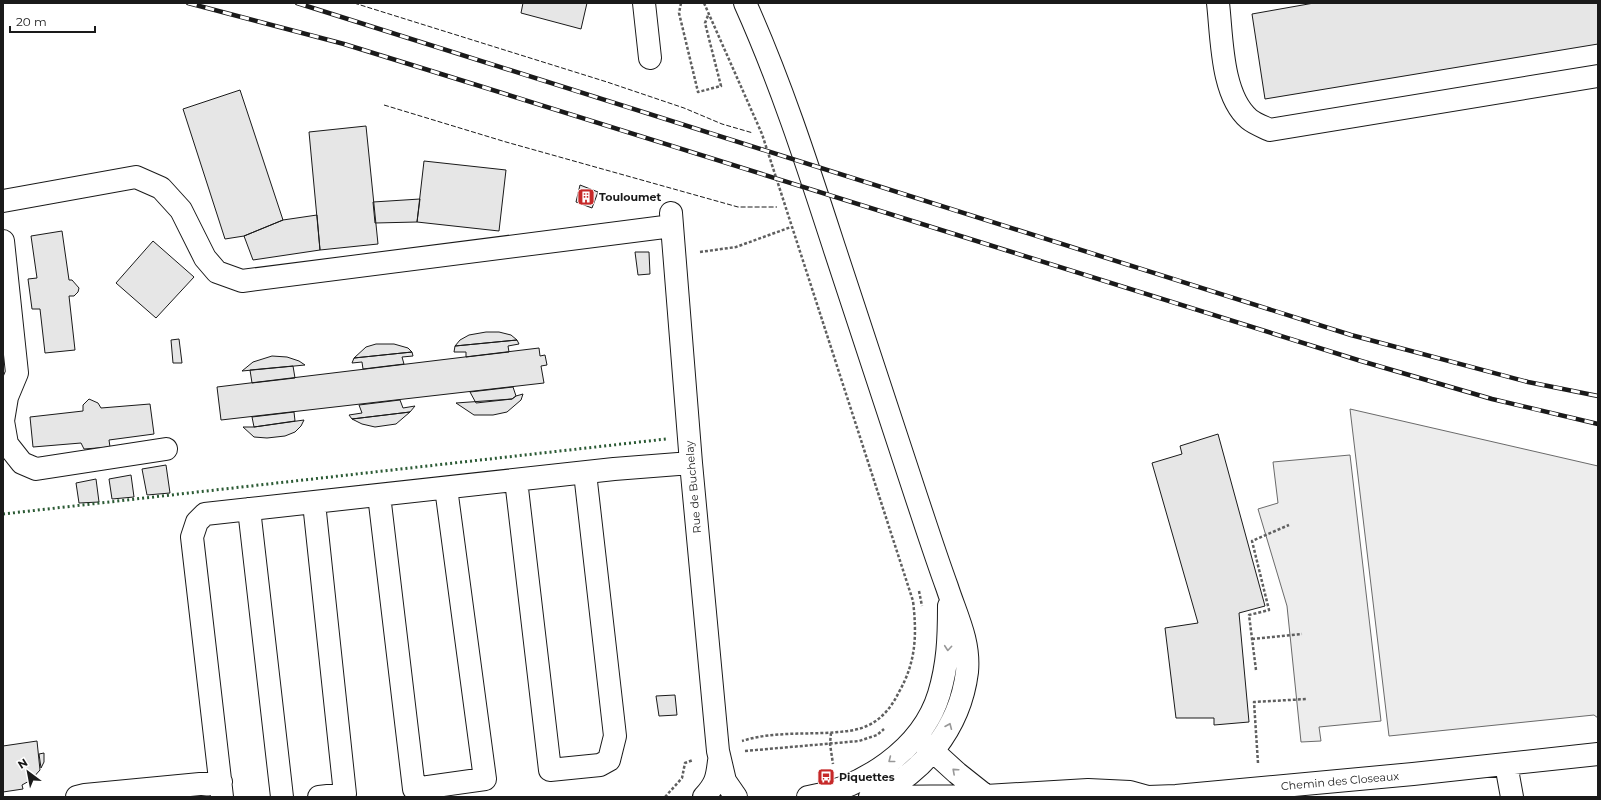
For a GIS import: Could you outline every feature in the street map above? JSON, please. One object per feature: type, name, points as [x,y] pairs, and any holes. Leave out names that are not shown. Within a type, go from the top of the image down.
[{"type":"street","points":[[644,3],[650,58]]},
{"type":"street","points":[[745,3],[765,48],[802,149],[949,595],[964,632],[967,651],[967,670],[958,706],[946,734],[934,750],[914,770],[894,786],[871,797]]},
{"type":"street","points":[[1218,3],[1227,82],[1236,104],[1249,119],[1270,130],[1598,76]]},
{"type":"street","name":"Rue de Buchelay","points":[[3,201],[136,177],[161,188],[181,210],[205,258],[217,272],[242,281],[671,219],[691,463],[718,756],[717,779],[706,797]]},
{"type":"street","points":[[3,241],[17,373],[7,398],[3,421],[7,444],[22,463],[36,469],[166,449]]},
{"type":"street","points":[[77,797],[86,795],[221,789],[192,537],[197,522],[205,514],[516,480],[691,463]]},
{"type":"street","points":[[516,480],[550,770],[593,766],[600,765],[609,760],[615,736],[584,473]]},
{"type":"street","points":[[379,495],[414,789],[485,779],[446,488]]},
{"type":"street","points":[[314,503],[345,794],[319,797]]},
{"type":"street","points":[[249,509],[282,797]]},
{"type":"street","points":[[808,797],[836,791],[877,771],[895,757],[915,736],[928,717],[938,696],[944,674],[948,650],[949,595]]},
{"type":"street","points":[[915,736],[934,750],[957,773],[986,796]]},
{"type":"street","name":"Chemin des Closeaux","points":[[871,797],[986,796],[1088,790],[1130,792],[1148,797],[1260,788],[1598,754]]},
{"type":"street","name":"Rue de Buchelay","points":[[718,756],[725,781],[734,797]]},
{"type":"street","points":[[1506,764],[1512,797]]},
{"type":"street","points":[[706,797],[716,794],[734,797]]},
{"type":"path","points":[[681,3],[679,13],[698,92],[721,86],[705,23],[709,12]]},
{"type":"path","points":[[704,3],[762,134],[913,601],[916,628],[913,656],[905,682],[892,705],[881,717],[869,725],[858,730],[752,738],[718,756]]},
{"type":"path","points":[[674,255],[736,247],[791,227]]},
{"type":"path","points":[[1256,670],[1249,614],[1269,610],[1252,541],[1289,524]]},
{"type":"path","points":[[919,589],[923,609]]},
{"type":"path","points":[[1252,639],[1302,634]]},
{"type":"path","points":[[1260,788],[1254,702],[1307,700]]},
{"type":"path","points":[[744,751],[859,741],[877,735],[887,728]]},
{"type":"path","points":[[830,733],[830,744],[832,748]]},
{"type":"path","points":[[666,797],[682,778],[685,763],[698,758]]},
{"type":"shaded area","points":[[1350,409],[1598,466],[1598,718],[1594,715],[1389,736]]},
{"type":"shaded area","points":[[1350,455],[1381,721],[1319,727],[1321,741],[1301,742],[1287,606],[1258,509],[1278,503],[1273,462]]},
{"type":"building","points":[[523,3],[587,3],[581,29],[521,13]]},
{"type":"building","points":[[1314,3],[1598,3],[1598,44],[1265,99],[1252,14]]},
{"type":"building","points":[[240,90],[283,220],[244,236],[225,239],[183,109]]},
{"type":"building","points":[[366,126],[378,244],[320,250],[309,132]]},
{"type":"building","points":[[424,161],[506,170],[499,231],[417,222]]},
{"type":"building","name":"Touloumet","points":[[580,185],[598,192],[592,208],[576,202]]},
{"type":"building","points":[[420,199],[417,222],[375,223],[373,202]]},
{"type":"building","points":[[317,215],[320,250],[253,260],[244,236],[283,220]]},
{"type":"building","points":[[62,231],[69,280],[72,280],[79,288],[78,292],[74,296],[69,296],[75,350],[45,353],[40,309],[32,309],[28,279],[37,278],[31,236]]},
{"type":"building","points":[[153,241],[194,277],[156,318],[116,283]]},
{"type":"building","points":[[635,252],[649,252],[650,274],[638,275]]},
{"type":"building","points":[[486,332],[499,332],[511,335],[517,340],[455,346],[460,340],[469,335]]},
{"type":"building","points":[[179,339],[182,363],[173,363],[171,340]]},
{"type":"building","points":[[517,340],[519,344],[508,346],[509,352],[466,357],[466,352],[454,352],[455,346]]},
{"type":"building","points":[[376,344],[394,344],[408,348],[412,352],[354,358],[366,347]]},
{"type":"building","points":[[539,348],[540,356],[545,355],[547,365],[541,366],[544,383],[221,420],[217,387]]},
{"type":"building","points":[[412,352],[413,356],[402,357],[404,364],[363,369],[362,362],[352,363],[354,358]]},
{"type":"building","points":[[272,356],[287,357],[299,361],[305,365],[242,371],[253,362]]},
{"type":"building","points":[[293,366],[295,378],[252,383],[250,370]]},
{"type":"building","points":[[513,387],[516,396],[512,399],[476,403],[470,392]]},
{"type":"building","points":[[523,394],[521,400],[507,412],[493,415],[474,415],[456,403],[512,399]]},
{"type":"building","points":[[89,399],[98,403],[101,408],[150,404],[154,434],[109,440],[110,447],[84,449],[81,443],[33,447],[30,417],[83,411],[83,405]]},
{"type":"building","points":[[400,400],[403,408],[415,406],[410,412],[352,419],[349,415],[362,413],[359,405]]},
{"type":"building","points":[[294,412],[295,421],[254,427],[252,417]]},
{"type":"building","points":[[410,412],[396,424],[375,427],[362,424],[352,419]]},
{"type":"building","points":[[304,420],[295,432],[285,436],[267,438],[254,437],[243,427],[254,427]]},
{"type":"building","points":[[1218,434],[1265,606],[1239,613],[1249,722],[1214,725],[1214,718],[1176,718],[1165,628],[1198,623],[1152,463],[1182,454],[1180,446]]},
{"type":"building","points":[[166,465],[170,493],[147,495],[142,469]]},
{"type":"building","points":[[131,475],[134,497],[112,499],[109,479]]},
{"type":"building","points":[[96,479],[99,502],[79,503],[76,483]]},
{"type":"building","points":[[675,695],[677,715],[659,716],[656,696]]},
{"type":"building","points":[[37,741],[40,770],[31,780],[22,785],[23,789],[3,792],[3,746]]},
{"type":"building","points":[[44,753],[44,762],[41,768],[39,754]]},
{"type":"railway","points":[[188,3],[344,44],[1361,361],[1492,399],[1598,424]]},
{"type":"railway","points":[[297,3],[1351,335],[1528,382],[1598,396]]},
{"type":"hedge","points":[[3,514],[666,439]]},
{"type":"fence","points":[[354,3],[607,82],[684,108],[722,124],[753,133]]},
{"type":"fence","points":[[384,105],[506,142],[738,207],[777,207]]},
{"type":"place","name":"Touloumet","points":[[586,197]]},
{"type":"place","name":"Piquettes","points":[[826,777]]}]
